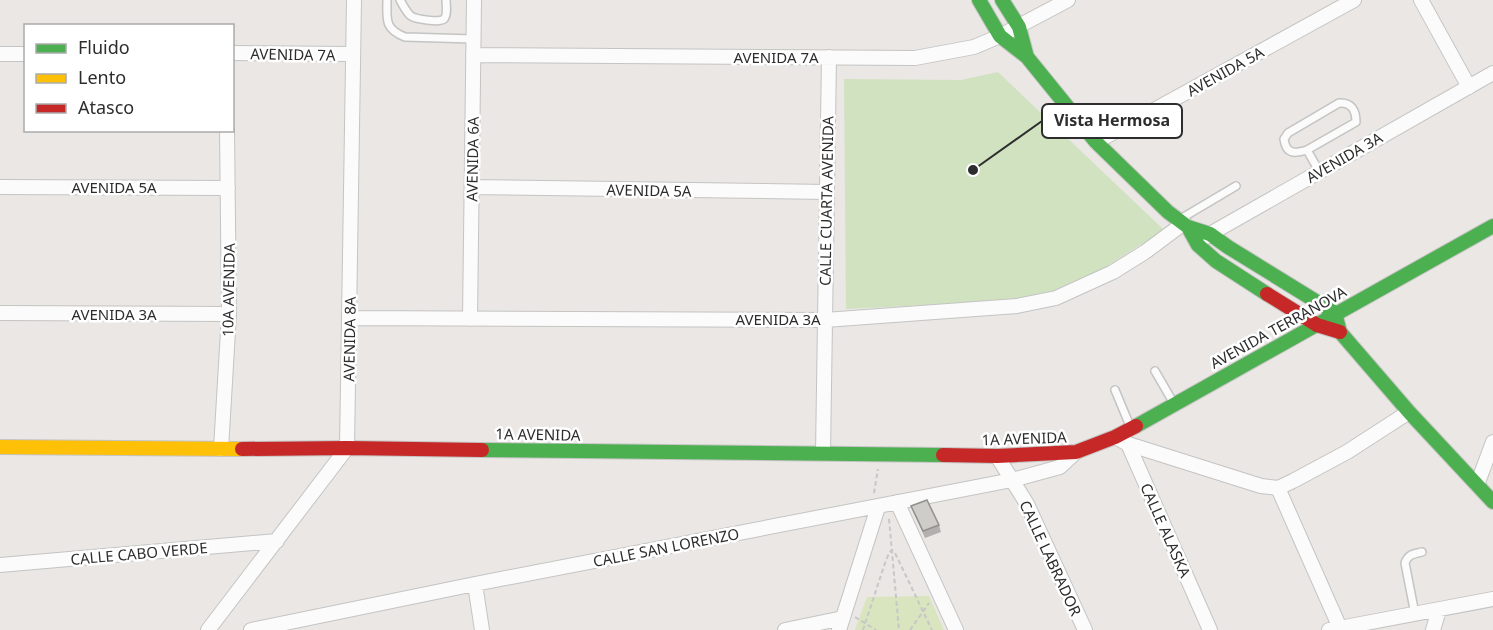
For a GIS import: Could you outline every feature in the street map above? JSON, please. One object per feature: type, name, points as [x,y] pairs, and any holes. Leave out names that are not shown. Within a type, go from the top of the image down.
[{"type":"street","name":"AVENIDA 8A","points":[[347,448],[354,0]]},
{"type":"street","name":"AVENIDA 6A","points":[[470,319],[474,0]]},
{"type":"street","points":[[979,0],[999,36],[1027,57],[1096,142],[1168,212],[1184,223],[1210,234],[1335,314],[1340,332],[1409,412],[1493,502]]},
{"type":"street","points":[[1002,0],[1019,27],[1027,57]]},
{"type":"street","name":"AVENIDA 7A","points":[[473,55],[915,58],[974,46],[1019,27],[1068,0]]},
{"type":"street","name":"AVENIDA 5A","points":[[1096,142],[1354,0]]},
{"type":"street","points":[[1421,0],[1469,87]]},
{"type":"street","name":"AVENIDA 7A","points":[[234,53],[353,54]]},
{"type":"street","points":[[0,54],[24,54]]},
{"type":"street","name":"CALLE CUARTA AVENIDA","points":[[823,453],[829,57]]},
{"type":"street","name":"AVENIDA 3A","points":[[1197,245],[1210,234],[1319,171],[1493,74]]},
{"type":"street","name":"10A AVENIDA","points":[[221,449],[229,314],[227,132]]},
{"type":"street","name":"AVENIDA 5A","points":[[0,187],[228,188]]},
{"type":"street","name":"AVENIDA 5A","points":[[471,187],[827,192]]},
{"type":"street","points":[[1184,223],[1197,245],[1216,261],[1303,317],[1317,325],[1340,332]]},
{"type":"street","name":"AVENIDA 3A","points":[[349,318],[825,320],[1017,306],[1056,298],[1113,272],[1184,223]]},
{"type":"street","name":"AVENIDA TERRANOVA","points":[[1076,452],[1122,440],[1131,428],[1493,226]]},
{"type":"street","name":"AVENIDA 3A","points":[[0,313],[229,314]]},
{"type":"street","points":[[1122,440],[1261,486],[1278,488],[1347,452],[1409,412]]},
{"type":"street","name":"CALLE ALASKA","points":[[1122,440],[1210,630]]},
{"type":"street","points":[[1477,485],[1493,442]]},
{"type":"street","name":"1A AVENIDA","points":[[0,447],[347,448],[997,456],[1076,452]]},
{"type":"street","points":[[208,630],[347,448]]},
{"type":"street","name":"CALLE SAN LORENZO","points":[[251,630],[475,584],[1012,480],[1060,467],[1076,452]]},
{"type":"street","name":"CALLE LABRADOR","points":[[997,456],[1027,504],[1085,630]]},
{"type":"street","points":[[1278,488],[1335,629],[1493,599]]},
{"type":"street","points":[[884,505],[938,592],[956,630]]},
{"type":"street","points":[[785,630],[842,619],[884,505]]},
{"type":"street","name":"CALLE CABO VERDE","points":[[0,565],[277,541]]},
{"type":"street","points":[[475,584],[482,630]]},
{"type":"street","points":[[1433,630],[1439,610]]},
{"type":"lane","points":[[387,0],[389,26],[395,33],[405,37],[473,39]]},
{"type":"lane","points":[[400,0],[413,18],[440,21],[446,15],[446,0]]},
{"type":"lane","points":[[1339,103],[1351,105],[1356,114],[1356,122],[1307,150],[1298,153],[1290,152],[1285,146],[1284,139],[1288,133],[1339,103]]},
{"type":"lane","points":[[1307,150],[1319,171]]},
{"type":"lane","points":[[1184,223],[1236,186]]},
{"type":"lane","points":[[1155,371],[1174,404]]},
{"type":"lane","points":[[1114,390],[1131,428]]},
{"type":"lane","points":[[1415,614],[1405,563],[1410,555],[1422,552]]},
{"type":"path","points":[[880,454],[899,630]]},
{"type":"path","points":[[892,550],[932,630]]},
{"type":"path","points":[[863,630],[885,563],[892,550]]},
{"type":"path","points":[[910,630],[938,592]]},
{"type":"path","points":[[842,619],[865,623],[876,630]]},
{"type":"green space","points":[[998,72],[1164,230],[1075,286],[1009,301],[846,309],[844,79],[961,80]]},
{"type":"green space","points":[[929,596],[944,630],[855,630],[867,597]]},
{"type":"building","points":[[927,500],[939,525],[923,531],[911,506]]},
{"type":"traffic: fast","points":[[979,0],[1000,36],[1027,57],[1096,142],[1168,212],[1188,227],[1198,245],[1216,261],[1267,294]]},
{"type":"traffic: fast","points":[[1002,0],[1019,27],[1027,57]]},
{"type":"traffic: fast","points":[[1136,426],[1493,226]]},
{"type":"traffic: fast","points":[[1188,227],[1210,234],[1335,313],[1340,332],[1409,412],[1493,502]]},
{"type":"traffic: fast","points":[[482,450],[943,455]]},
{"type":"traffic: slow","points":[[0,447],[242,449]]},
{"type":"traffic: jam","points":[[1267,294],[1317,325],[1340,332]]},
{"type":"traffic: jam","points":[[943,455],[997,456],[1076,452],[1136,426]]},
{"type":"traffic: jam","points":[[242,449],[482,450]]},
{"type":"place","name":"Vista Hermosa","points":[[973,170]]}]
